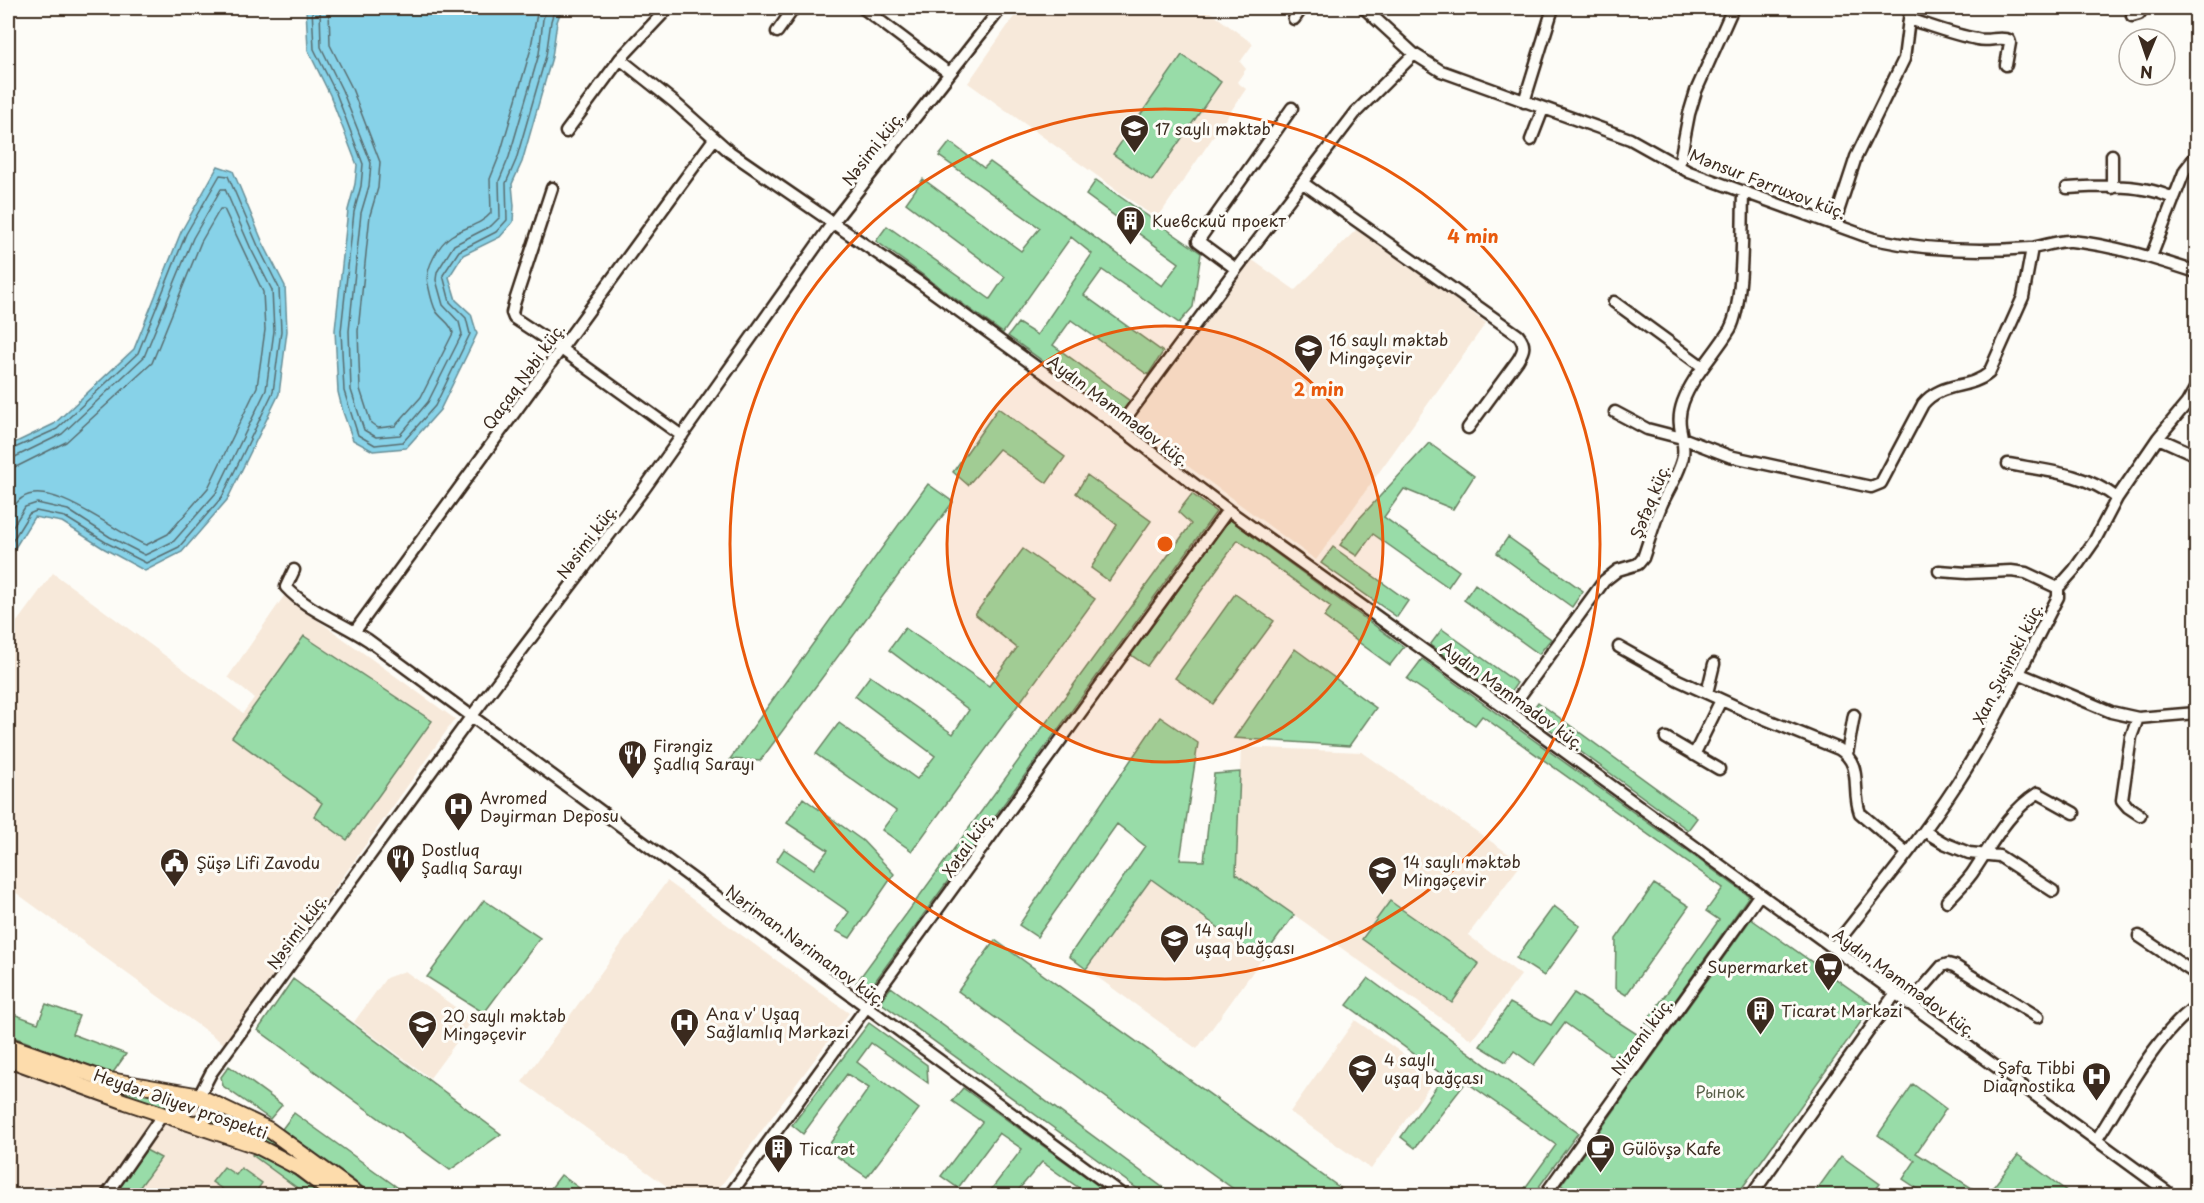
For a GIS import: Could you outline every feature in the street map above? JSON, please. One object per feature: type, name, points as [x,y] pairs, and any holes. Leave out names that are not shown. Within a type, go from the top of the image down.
[{"type":"main road","name":"Heydər Əliyev prospekti","points":[[8,1045],[104,1079],[197,1095],[268,1129],[360,1196]]},
{"type":"main road","name":"Heydər Əliyev prospekti","points":[[8,1059],[234,1137],[298,1168],[336,1196]]},
{"type":"main road","points":[[197,1095],[206,1102],[207,1116],[199,1123],[189,1123],[182,1118],[179,1109],[186,1097],[197,1095]]},
{"type":"street","points":[[566,132],[620,59],[668,8]]},
{"type":"street","points":[[777,32],[794,8]]},
{"type":"street","points":[[863,8],[949,73]]},
{"type":"street","name":"Nəsimi küç.","points":[[197,1095],[471,717],[682,436],[834,221],[1001,8]]},
{"type":"street","points":[[1294,20],[1302,8]]},
{"type":"street","name":"Mənsur Fərruxov küç.","points":[[1364,8],[1414,54],[1458,78],[1630,139],[1689,172],[1743,193],[1874,238],[1896,244],[1948,249],[2032,248],[2068,240],[2151,257],[2196,272]]},
{"type":"street","points":[[1524,102],[1552,8]]},
{"type":"street","points":[[1679,166],[1696,91],[1733,8]]},
{"type":"street","points":[[1834,224],[1856,157],[1904,60],[1912,8]]},
{"type":"street","points":[[2132,16],[2139,14],[2144,8]]},
{"type":"street","points":[[1909,19],[1978,40],[2005,38],[2009,40],[2007,65]]},
{"type":"street","points":[[1119,427],[1236,268],[1356,112],[1414,54]]},
{"type":"street","name":"Aydın Məmmədov küç.","points":[[620,59],[674,102],[714,139],[834,221],[1119,427],[1228,510],[1509,711],[2173,1196]]},
{"type":"street","points":[[1236,268],[1198,241],[1292,108]]},
{"type":"street","points":[[1531,140],[1543,109]]},
{"type":"street","name":"Qaçaq Nəbi küç.","points":[[355,631],[714,139]]},
{"type":"street","points":[[2112,155],[2112,188]]},
{"type":"street","points":[[2151,257],[2185,170],[2196,156]]},
{"type":"street","points":[[1303,183],[1518,335],[1523,341],[1524,349],[1518,360],[1468,428]]},
{"type":"street","points":[[552,188],[512,313],[514,318],[682,436]]},
{"type":"street","points":[[2067,188],[2112,188],[2163,192],[2174,199]]},
{"type":"street","name":"Şəfəq küç.","points":[[1509,711],[1604,580],[1618,570],[1638,564],[1643,558],[1660,508],[1683,459],[1682,438],[1678,428],[1681,409],[1691,384],[1731,327],[1735,316],[1739,288],[1743,193]]},
{"type":"street","points":[[1615,412],[1647,429],[1682,438],[1750,462],[1872,487],[1877,486],[1881,483],[1929,396],[1938,390],[1982,379],[1989,373],[2023,297],[2032,248]]},
{"type":"street","points":[[1614,302],[1703,367]]},
{"type":"street","name":"Xan Şuşinski küç.","points":[[1833,948],[1924,831],[1983,742],[2058,597],[2058,588],[2095,540],[2117,498],[2158,438],[2187,403],[2196,387]]},
{"type":"street","points":[[2158,438],[2196,455]]},
{"type":"street","points":[[2008,464],[2069,474],[2101,486],[2117,498]]},
{"type":"street","name":"Xətai küç.","points":[[729,1196],[1228,510]]},
{"type":"street","name":"Nəriman Nərimanov küç.","points":[[294,570],[286,587],[291,592],[323,615],[355,631],[1124,1196]]},
{"type":"street","points":[[1940,571],[2026,573],[2058,588]]},
{"type":"street","points":[[1619,646],[1678,680],[1847,754],[1854,767],[1857,807],[1860,813],[1907,853]]},
{"type":"street","points":[[1707,693],[1714,664]]},
{"type":"street","points":[[2018,673],[2111,712],[2138,718],[2196,713]]},
{"type":"street","points":[[1694,754],[1721,700]]},
{"type":"street","points":[[1847,754],[1854,715]]},
{"type":"street","points":[[2138,718],[2131,736],[2122,800],[2140,815]]},
{"type":"street","points":[[1666,738],[1719,769]]},
{"type":"street","points":[[1947,901],[1969,877],[1996,834],[2029,799],[2038,794],[2074,813]]},
{"type":"street","points":[[1924,831],[1944,843],[1969,853],[1999,856],[2053,891]]},
{"type":"street","name":"Nizami küç.","points":[[1545,1196],[1760,894]]},
{"type":"street","points":[[2139,936],[2196,974]]},
{"type":"street","points":[[1909,1004],[1942,966],[1948,964],[1955,966],[2038,1017]]},
{"type":"street","points":[[1751,1196],[1895,994]]},
{"type":"street","points":[[2097,1139],[2156,1048],[2180,1019],[2196,1006]]},
{"type":"street","points":[[106,1196],[163,1114]]},
{"type":"shaded area","name":"17 saylı məktəb","points":[[1020,8],[1205,8],[1253,44],[1240,62],[1246,69],[1237,82],[1246,89],[1157,219],[968,83]]},
{"type":"shaded area","name":"16 saylı məktəb Mingəçevir","points":[[1359,227],[1486,323],[1316,560],[1129,423],[1251,259],[1295,290]]},
{"type":"shaded area","name":"Şüşə Lifi Zavodu","points":[[53,573],[243,713],[254,698],[228,677],[284,596],[455,719],[224,1044],[8,887],[8,634]]},
{"type":"shaded area","name":"14 saylı məktəb Mingəçevir","points":[[1241,747],[1362,752],[1522,863],[1468,935],[1521,975],[1472,1040],[1236,874]]},
{"type":"shaded area","name":"14 saylı uşaq bağçası","points":[[1151,879],[1262,959],[1197,1049],[1086,969]]},
{"type":"shaded area","name":"Ana v' Uşaq Sağlamlıq Mərkəzi","points":[[667,881],[849,1013],[714,1195],[679,1195],[522,1082]]},
{"type":"shaded area","name":"20 saylı məktəb Mingəçevir","points":[[405,971],[473,1020],[430,1078],[354,1022],[386,978]]},
{"type":"shaded area","name":"4 saylı uşaq bağçası","points":[[1355,1020],[1436,1077],[1371,1169],[1290,1112]]},
{"type":"shaded area","points":[[8,1044],[224,1107],[337,1195],[8,1195]]},
{"type":"green space","points":[[1182,55],[1221,82],[1152,181],[1113,154]]},
{"type":"green space","points":[[950,142],[984,168],[990,162],[1162,286],[1179,263],[1086,195],[1096,180],[1201,253],[1193,307],[1179,323],[1102,270],[1084,295],[1163,352],[1148,375],[1071,320],[1053,345],[1130,401],[1119,416],[1008,336],[1018,323],[1037,335],[1092,254],[1071,237],[1003,333],[876,241],[887,226],[990,299],[1005,277],[906,203],[923,179],[1021,251],[1040,228],[939,156]]},
{"type":"green space","points":[[998,408],[1065,457],[1047,483],[999,449],[968,485],[953,472]]},
{"type":"green space","points":[[1429,443],[1474,476],[1453,509],[1404,489],[1384,517],[1459,571],[1448,587],[1373,534],[1357,556],[1340,545],[1357,521]]},
{"type":"green space","points":[[1087,475],[1151,521],[1109,581],[1091,568],[1117,525],[1076,493]]},
{"type":"green space","points":[[928,484],[953,502],[760,761],[730,759]]},
{"type":"green space","points":[[1192,494],[1216,512],[868,991],[856,983],[1191,524],[1178,512]]},
{"type":"green space","points":[[1229,519],[1404,647],[1390,665],[1324,617],[1331,607],[1238,540],[1147,666],[1131,655]]},
{"type":"green space","points":[[1508,537],[1583,591],[1572,607],[1497,553]]},
{"type":"green space","points":[[1333,547],[1408,601],[1397,617],[1321,563]]},
{"type":"green space","points":[[1023,549],[1095,599],[912,851],[882,830],[896,811],[816,754],[839,723],[917,779],[935,756],[855,696],[870,676],[953,734],[969,710],[889,650],[905,628],[989,686],[1017,648],[975,614]]},
{"type":"green space","points":[[1475,584],[1551,639],[1539,654],[1464,600]]},
{"type":"green space","points":[[1235,594],[1274,621],[1213,704],[1175,678]]},
{"type":"green space","points":[[1442,629],[1517,683],[1506,699],[1430,645]]},
{"type":"green space","points":[[304,636],[432,721],[347,840],[314,816],[322,803],[232,737]]},
{"type":"green space","points":[[1295,649],[1376,708],[1349,746],[1234,738]]},
{"type":"green space","points":[[1422,659],[1749,896],[1655,1029],[1646,1022],[1719,920],[1706,911],[1723,888],[1482,716],[1475,725],[1407,679]]},
{"type":"green space","points":[[1538,702],[1697,818],[1688,830],[1529,714]]},
{"type":"green space","points":[[1160,717],[1198,743],[1180,860],[1204,861],[1214,774],[1240,772],[1236,874],[1294,915],[1262,959],[1151,879],[1086,969],[1069,956],[1145,846],[1117,824],[1037,937],[1019,925]]},
{"type":"green space","points":[[803,798],[863,841],[894,874],[850,938],[836,931],[849,912],[776,861],[784,849],[814,869],[828,850],[787,823]]},
{"type":"green space","points":[[1654,884],[1689,906],[1626,995],[1615,988],[1616,939]]},
{"type":"green space","points":[[484,900],[540,938],[484,1013],[427,977]]},
{"type":"green space","points":[[1390,901],[1479,964],[1452,1003],[1362,939]]},
{"type":"green space","points":[[1554,906],[1580,926],[1544,976],[1516,958]]},
{"type":"green space","name":"Рынок","points":[[1751,919],[1873,1005],[1737,1195],[1576,1195],[1561,1185]]},
{"type":"green space","points":[[995,940],[1350,1195],[1242,1195],[958,991]]},
{"type":"green space","points":[[1368,978],[1578,1133],[1533,1195],[1520,1195],[1556,1145],[1466,1082],[1415,1148],[1401,1137],[1444,1076],[1347,1005]]},
{"type":"green space","points":[[293,979],[501,1134],[450,1170],[258,1030]]},
{"type":"green space","points":[[891,987],[1173,1195],[1146,1195],[880,1002]]},
{"type":"green space","points":[[1574,993],[1646,1040],[1626,1066],[1565,1023],[1534,1065],[1514,1051],[1506,1062],[1480,1046],[1510,1003],[1551,1025]]},
{"type":"green space","points":[[46,1004],[79,1016],[72,1034],[126,1054],[112,1074],[8,1035],[8,1012],[38,1023]]},
{"type":"green space","points":[[869,1023],[927,1065],[928,1083],[871,1043],[857,1062],[919,1109],[867,1177],[826,1149],[869,1088],[847,1074],[803,1134],[792,1125]]},
{"type":"green space","points":[[229,1066],[282,1105],[270,1119],[223,1086],[221,1077]]},
{"type":"green space","points":[[1913,1084],[1946,1109],[1916,1153],[1983,1195],[1927,1195],[1903,1179],[1915,1161],[1878,1135]]},
{"type":"green space","points":[[116,1088],[174,1099],[172,1109],[115,1091]]},
{"type":"green space","points":[[963,1088],[1111,1195],[1089,1195],[1042,1162],[1014,1195],[987,1195],[1022,1149],[999,1133],[958,1188],[941,1176],[982,1122],[952,1101]]},
{"type":"green space","points":[[217,1111],[275,1143],[273,1145],[213,1122]]},
{"type":"green space","points":[[294,1113],[408,1195],[374,1195],[282,1129]]},
{"type":"green space","points":[[146,1150],[161,1158],[134,1195],[113,1195]]},
{"type":"green space","points":[[255,1152],[285,1169],[322,1195],[307,1195],[252,1155]]},
{"type":"green space","points":[[2018,1155],[2072,1195],[1987,1195]]},
{"type":"green space","points":[[1841,1156],[1880,1184],[1871,1195],[1813,1195]]},
{"type":"green space","points":[[224,1167],[236,1175],[241,1168],[262,1183],[254,1195],[231,1195],[212,1182]]},
{"type":"green space","points":[[561,1175],[589,1195],[554,1195],[548,1192]]},
{"type":"water","points":[[306,8],[562,8],[557,22],[552,57],[522,162],[512,184],[513,222],[500,237],[463,255],[449,277],[456,300],[471,314],[477,334],[440,410],[406,448],[373,451],[353,440],[338,392],[335,330],[348,210],[357,165],[330,95],[308,50]]},
{"type":"water","points":[[218,166],[233,171],[263,243],[285,286],[287,331],[279,394],[227,500],[182,552],[145,571],[62,522],[34,517],[8,559],[8,446],[54,424],[134,349],[181,232]]},
{"type":"place","name":"17 saylı məktəb","points":[[1134,154]]},
{"type":"place","name":"Киевский проект","points":[[1131,246]]},
{"type":"place","name":"16 saylı məktəb Mingəçevir","points":[[1308,374]]},
{"type":"place","name":"Firəngiz Şadlıq Sarayı","points":[[632,780]]},
{"type":"place","name":"Avromed Dəyirman Deposu","points":[[459,832]]},
{"type":"place","name":"Dostluq Şadlıq Sarayı","points":[[400,884]]},
{"type":"place","name":"Şüşə Lifi Zavodu","points":[[175,888]]},
{"type":"place","name":"14 saylı məktəb Mingəçevir","points":[[1382,896]]},
{"type":"place","name":"14 saylı uşaq bağçası","points":[[1174,964]]},
{"type":"place","name":"Supermarket","points":[[1829,992]]},
{"type":"place","name":"Ticarət Mərkəzi","points":[[1760,1036]]},
{"type":"place","name":"Ana v' Uşaq Sağlamlıq Mərkəzi","points":[[685,1048]]},
{"type":"place","name":"20 saylı məktəb Mingəçevir","points":[[422,1050]]},
{"type":"place","name":"4 saylı uşaq bağçası","points":[[1363,1094]]},
{"type":"place","name":"Şəfa Tibbi Diaqnostika","points":[[2096,1102]]},
{"type":"place","name":"Ticarət","points":[[778,1174]]},
{"type":"place","name":"Gülövşə Kafe","points":[[1601,1174]]}]
